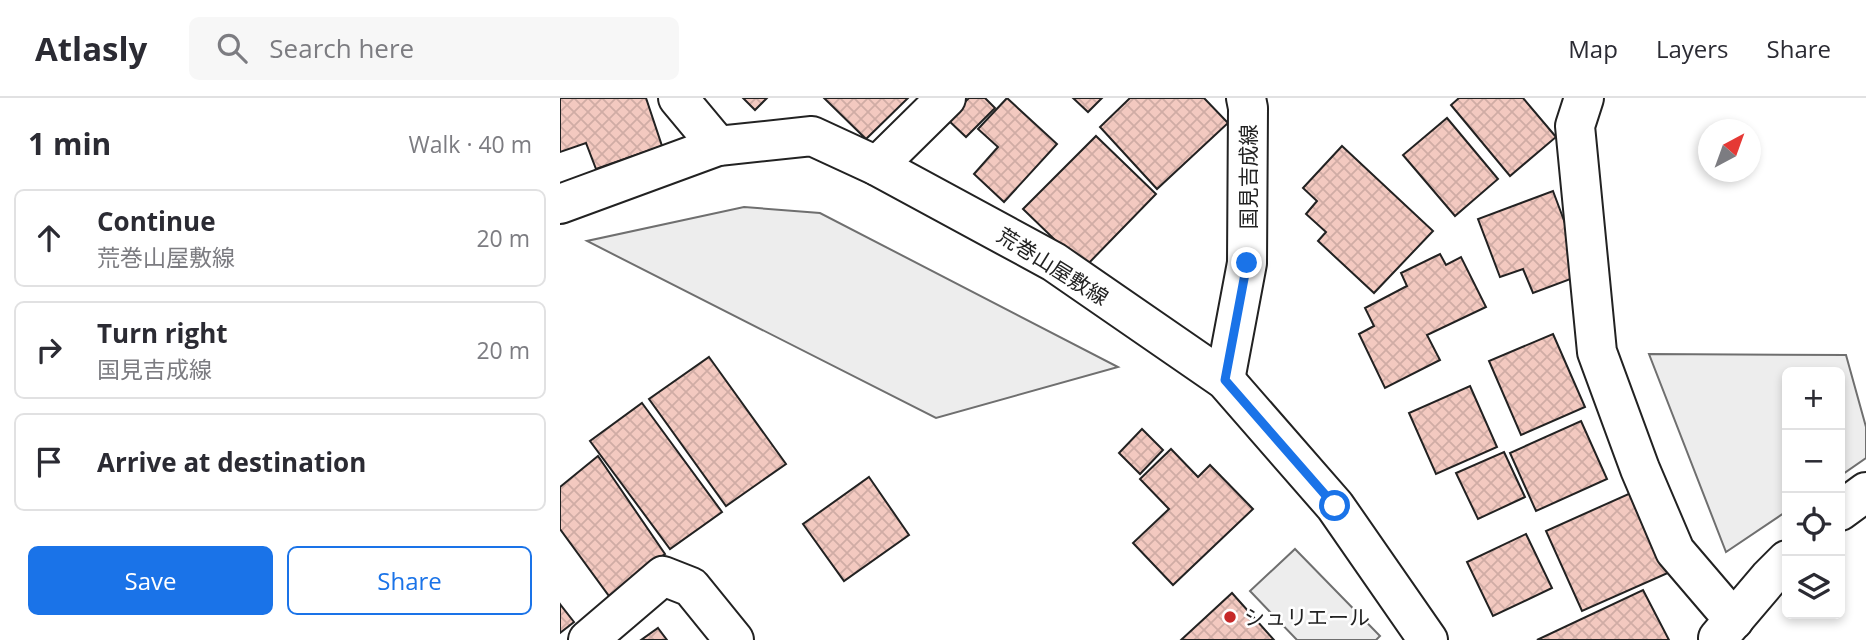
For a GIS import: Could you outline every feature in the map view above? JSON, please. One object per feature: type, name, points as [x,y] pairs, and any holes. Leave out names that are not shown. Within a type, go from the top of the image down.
[{"type":"street","points":[[678,98],[718,146]]},
{"type":"street","points":[[877,166],[946,98]]},
{"type":"street","name":"国見吉成線","points":[[1225,380],[1247,263],[1246,98]]},
{"type":"street","points":[[1584,98],[1575,126],[1597,352],[1640,469],[1675,551],[1726,630],[1782,566]]},
{"type":"street","name":"荒巻山屋敷線","points":[[560,204],[718,146],[812,136],[877,166],[1054,262],[1225,380],[1335,506],[1428,640]]},
{"type":"street","points":[[1845,507],[1866,492]]},
{"type":"street","points":[[588,640],[663,576],[691,587],[734,640]]},
{"type":"shaded area","points":[[744,207],[820,213],[1118,367],[936,418],[587,241]]},
{"type":"shaded area","points":[[1649,354],[1846,355],[1866,427],[1866,458],[1845,473],[1845,367],[1782,367],[1782,514],[1726,552]]},
{"type":"shaded area","points":[[1295,549],[1380,636],[1376,640],[1297,640],[1250,591]]},
{"type":"building","points":[[560,98],[646,98],[662,146],[596,169],[586,143],[560,152]]},
{"type":"building","points":[[743,98],[767,98],[755,110]]},
{"type":"building","points":[[824,98],[908,98],[866,139]]},
{"type":"building","points":[[969,98],[985,98],[995,108],[966,137],[947,119]]},
{"type":"building","points":[[1007,98],[1057,144],[1004,202],[974,174],[998,147],[978,129]]},
{"type":"building","points":[[1073,98],[1102,98],[1088,112]]},
{"type":"building","points":[[1130,98],[1204,98],[1228,123],[1157,189],[1100,127]]},
{"type":"building","points":[[1459,98],[1523,98],[1556,137],[1510,176],[1451,105]]},
{"type":"building","points":[[1447,118],[1498,179],[1455,216],[1403,155]]},
{"type":"building","points":[[1096,136],[1156,194],[1084,268],[1023,209]]},
{"type":"building","points":[[1342,146],[1433,231],[1374,293],[1318,241],[1326,232],[1306,214],[1317,201],[1303,188]]},
{"type":"building","points":[[1553,191],[1584,274],[1533,293],[1523,269],[1500,277],[1478,219]]},
{"type":"building","points":[[1440,254],[1446,265],[1461,257],[1486,307],[1427,335],[1440,360],[1385,388],[1359,334],[1374,326],[1365,308],[1407,286],[1401,273]]},
{"type":"building","points":[[1553,334],[1585,407],[1521,435],[1489,361]]},
{"type":"building","points":[[709,357],[786,464],[726,506],[649,399]]},
{"type":"building","points":[[1470,386],[1497,447],[1436,474],[1409,413]]},
{"type":"building","points":[[642,403],[722,512],[670,549],[590,441]]},
{"type":"building","points":[[1581,421],[1607,479],[1536,511],[1510,453]]},
{"type":"building","points":[[1142,429],[1163,450],[1140,474],[1119,453]]},
{"type":"building","points":[[1171,449],[1198,477],[1210,465],[1253,509],[1173,585],[1133,543],[1169,509],[1140,479]]},
{"type":"building","points":[[1504,452],[1525,497],[1478,519],[1456,473]]},
{"type":"building","points":[[598,456],[665,554],[609,596],[560,529],[560,487]]},
{"type":"building","points":[[869,477],[909,535],[844,581],[803,524]]},
{"type":"building","points":[[1633,492],[1670,572],[1582,611],[1546,531]]},
{"type":"building","points":[[1526,534],[1552,588],[1493,616],[1467,562]]},
{"type":"building","points":[[1643,590],[1669,640],[1537,640]]},
{"type":"building","name":"シュリエール","points":[[1232,593],[1274,640],[1181,640]]},
{"type":"building","points":[[560,604],[574,622],[560,633]]},
{"type":"building","points":[[658,628],[667,640],[641,640]]},
{"type":"place","name":"シュリエール","points":[[1230,617]]},
{"type":"route","points":[[1247,263],[1225,380],[1335,506]]}]
